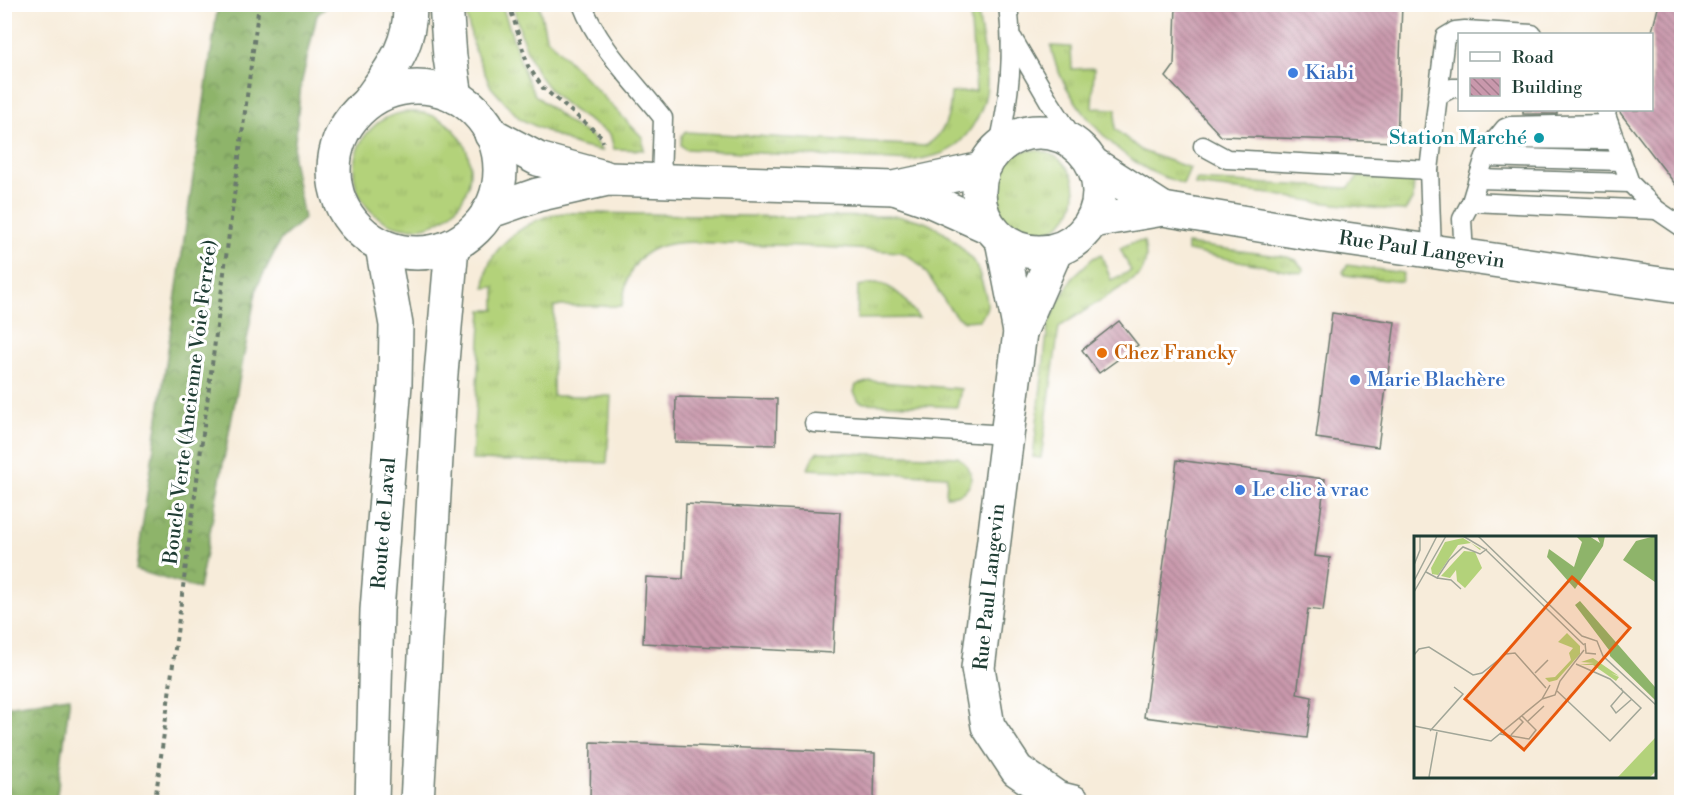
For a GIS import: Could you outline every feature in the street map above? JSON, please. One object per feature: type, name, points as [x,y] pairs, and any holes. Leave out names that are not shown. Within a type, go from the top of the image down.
[{"type":"street","points":[[368,102],[388,92],[418,87],[456,97],[474,111],[491,134],[499,154],[501,179],[488,212],[482,222],[467,237],[452,246],[415,254],[382,246],[369,239],[351,222],[338,198],[333,171],[337,146],[350,120],[368,102],[402,53],[410,16],[410,4]]},
{"type":"street","points":[[446,4],[456,97]]},
{"type":"street","points":[[488,212],[537,195],[608,179],[894,188],[990,157],[1017,134],[1038,131],[1059,134],[1085,154],[1099,183],[1099,202],[1092,222],[1083,234],[1070,244],[1056,250],[1037,252],[1019,249],[996,233],[894,188]]},
{"type":"street","points":[[491,134],[538,159],[608,179]]},
{"type":"street","name":"Rue Paul Langevin","points":[[1085,154],[1163,209]]},
{"type":"street","points":[[990,157],[978,184],[978,199],[982,214],[996,233]]},
{"type":"street","name":"Rue Paul Langevin","points":[[1092,222],[1163,209],[1325,237],[1682,287]]},
{"type":"street","name":"Rue Paul Langevin","points":[[996,233],[1020,332]]},
{"type":"street","name":"Route de Laval","points":[[372,802],[377,610],[395,384],[396,325],[382,246]]},
{"type":"street","points":[[417,802],[440,385],[452,246]]},
{"type":"street","name":"Rue Paul Langevin","points":[[1056,250],[1020,332],[978,668],[988,726],[1017,770],[1057,798],[1073,802]]},
{"type":"lane","points":[[582,4],[589,22],[601,40],[663,118],[661,180]]},
{"type":"lane","points":[[990,157],[1011,80],[1012,37],[1008,4]]},
{"type":"lane","points":[[1432,251],[1429,170],[1445,37],[1455,31],[1465,30],[1515,33]]},
{"type":"lane","points":[[1012,37],[1049,101],[1085,154]]},
{"type":"lane","points":[[1437,96],[1452,88],[1458,88]]},
{"type":"lane","points":[[1464,256],[1462,219],[1471,202],[1485,157],[1496,139],[1610,125],[1630,183],[1657,210],[1682,227]]},
{"type":"lane","points":[[1203,146],[1227,159],[1429,170]]},
{"type":"lane","points":[[1485,157],[1622,161]]},
{"type":"lane","points":[[1478,179],[1630,183]]},
{"type":"lane","points":[[1471,202],[1657,210]]},
{"type":"lane","points":[[814,423],[1007,435]]},
{"type":"path","name":"Boucle Verte (Ancienne Voie Ferrée)","points":[[154,802],[259,4]]},
{"type":"path","points":[[509,4],[525,56],[543,88],[601,136],[605,147]]},
{"type":"green space","points":[[218,5],[329,5],[317,15],[301,85],[293,159],[304,219],[281,239],[257,287],[199,589],[136,570]]},
{"type":"green space","points":[[454,5],[502,5],[525,75],[534,94],[570,124],[591,136],[602,151],[578,146],[520,119],[491,87],[475,51],[465,10]]},
{"type":"green space","points":[[513,5],[539,5],[546,37],[642,137],[644,150],[614,149],[610,134],[577,113],[553,93],[540,77],[530,58]]},
{"type":"green space","points":[[944,5],[977,5],[985,53],[987,83],[977,118],[961,141],[944,153],[910,161],[685,149],[681,145],[682,135],[686,132],[925,146],[942,130],[949,109],[951,93],[976,91],[970,11],[945,13]]},
{"type":"green space","points":[[1051,46],[1071,47],[1072,69],[1094,68],[1092,108],[1116,109],[1115,129],[1142,151],[1190,168],[1183,184],[1145,168],[1115,146],[1100,131],[1086,116],[1063,81]]},
{"type":"green space","points":[[412,112],[434,116],[453,129],[466,148],[470,170],[466,192],[453,211],[434,224],[412,228],[390,224],[371,211],[358,192],[354,170],[358,148],[371,129],[390,116]]},
{"type":"green space","points":[[1033,150],[1049,153],[1063,162],[1072,176],[1075,192],[1072,208],[1063,222],[1049,231],[1033,234],[1017,231],[1003,222],[994,208],[991,192],[994,176],[1003,162],[1017,153]]},
{"type":"green space","points":[[1358,177],[1410,178],[1414,180],[1413,198],[1405,211],[1401,211],[1195,185],[1196,180],[1348,188]]},
{"type":"green space","points":[[561,213],[795,217],[897,216],[929,224],[955,241],[976,266],[986,296],[987,304],[983,316],[979,320],[965,321],[957,317],[926,272],[910,257],[900,252],[700,242],[669,244],[650,251],[638,261],[627,282],[622,306],[554,306],[553,396],[611,396],[607,463],[472,460],[482,310],[495,310],[495,287],[485,288],[486,273],[496,252],[511,237],[537,220]]},
{"type":"green space","points":[[1144,241],[1146,259],[1139,276],[1059,327],[1041,458],[1033,457],[1048,325],[1059,300],[1074,276],[1093,258],[1101,254],[1111,280],[1131,271],[1120,248]]},
{"type":"green space","points":[[1187,244],[1287,257],[1296,260],[1304,270],[1301,273],[1187,251]]},
{"type":"green space","points":[[1347,265],[1403,273],[1402,282],[1345,275],[1343,272]]},
{"type":"green space","points":[[877,283],[896,292],[919,318],[857,319],[858,286]]},
{"type":"green space","points":[[870,381],[961,389],[957,407],[859,401],[854,392],[856,385]]},
{"type":"green space","points":[[818,452],[958,457],[969,470],[970,482],[968,488],[963,492],[946,496],[947,476],[808,469]]},
{"type":"green space","points":[[70,697],[56,802],[5,802],[5,706]]},
{"type":"building","name":"Kiabi","points":[[1176,4],[1402,4],[1397,142],[1221,136],[1166,77],[1174,66]]},
{"type":"building","points":[[1659,4],[1682,8],[1682,193],[1619,111],[1653,111],[1652,31]]},
{"type":"building","points":[[1523,111],[1557,111],[1557,114],[1523,114]]},
{"type":"building","name":"Marie Blachère","points":[[1332,313],[1395,322],[1378,447],[1316,438]]},
{"type":"building","points":[[1119,321],[1138,345],[1099,373],[1082,350]]},
{"type":"building","points":[[676,397],[777,399],[776,445],[675,442]]},
{"type":"building","points":[[1177,460],[1325,479],[1315,556],[1330,558],[1323,611],[1308,609],[1297,694],[1312,697],[1307,738],[1144,717]]},
{"type":"building","points":[[686,504],[840,512],[833,653],[643,643],[646,577],[683,579]]},
{"type":"building","points":[[591,742],[875,753],[874,802],[590,802]]},
{"type":"place","name":"Kiabi","points":[[1293,73]]},
{"type":"place","name":"Station Marché","points":[[1539,138]]},
{"type":"place","name":"Chez Francky","points":[[1102,353]]},
{"type":"place","name":"Marie Blachère","points":[[1355,380]]},
{"type":"place","name":"Le clic à vrac","points":[[1240,490]]}]
